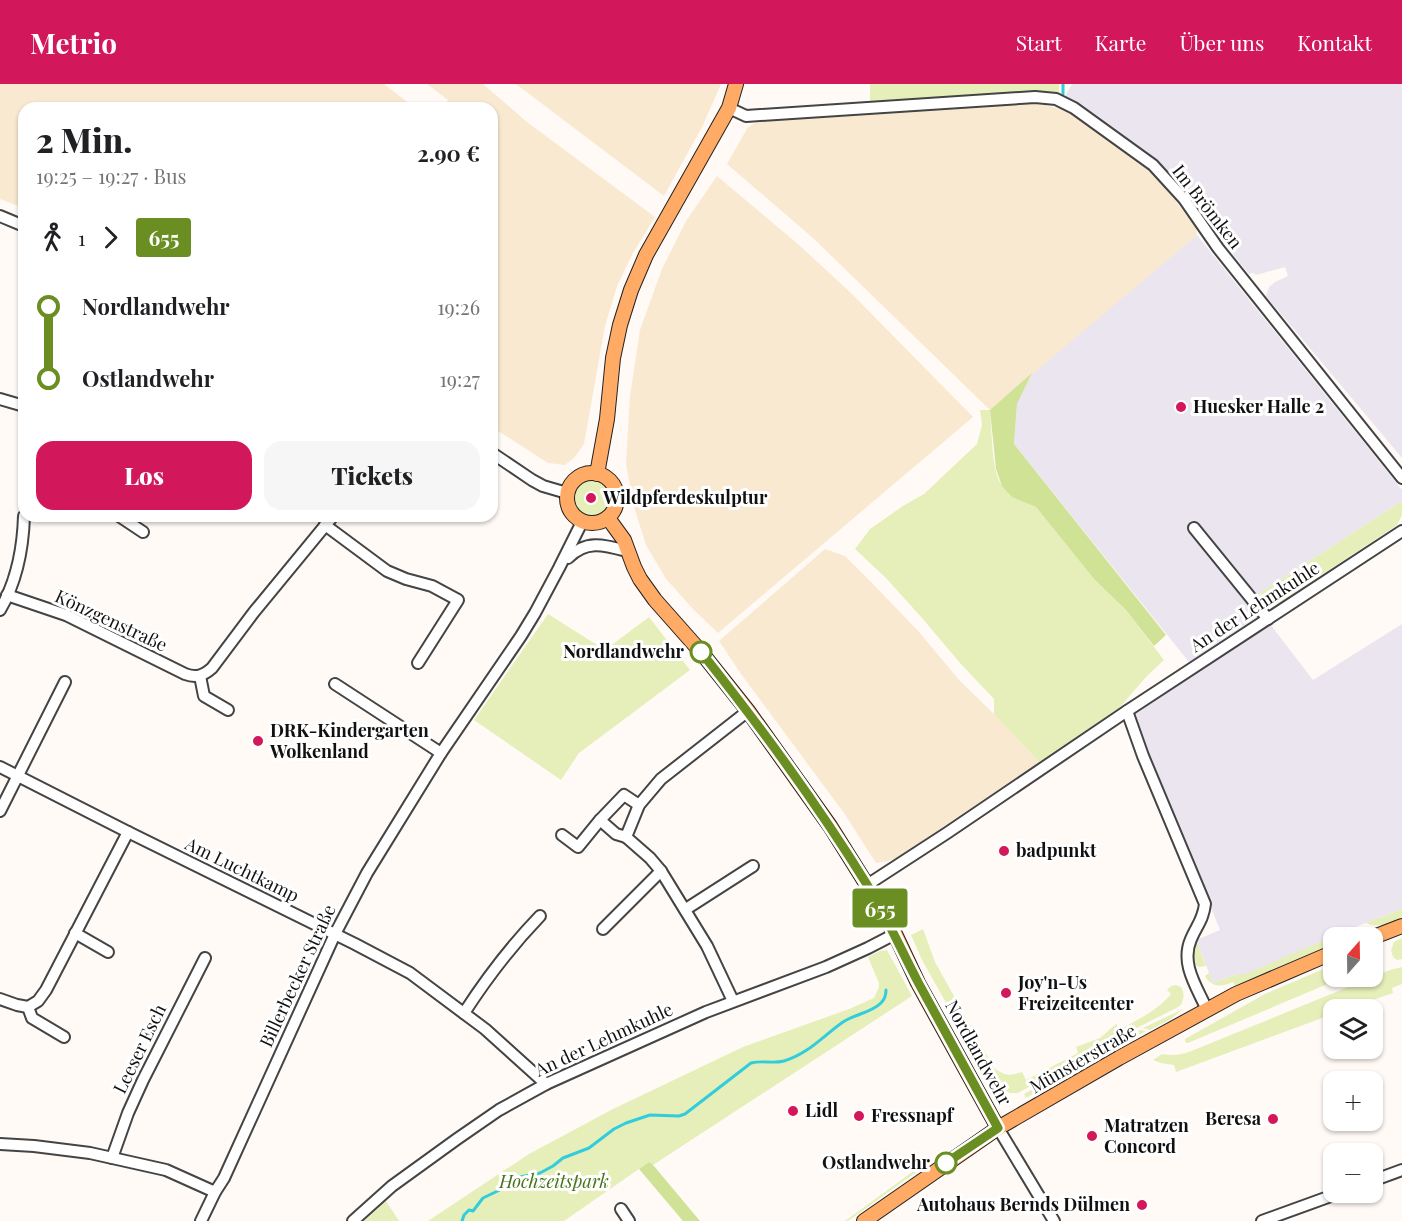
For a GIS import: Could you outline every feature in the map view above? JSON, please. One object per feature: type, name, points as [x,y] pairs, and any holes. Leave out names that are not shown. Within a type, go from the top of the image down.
[{"type":"main road","points":[[597,474],[613,358],[631,290],[642,264],[729,108],[736,84]]},
{"type":"main road","points":[[597,474],[605,476],[616,489],[617,505],[608,518],[595,524],[582,522],[570,510],[567,493],[575,480],[582,475],[597,474]]},
{"type":"main road","name":"Nordlandwehr","points":[[608,518],[624,540],[640,579],[655,600],[701,652],[748,711],[830,826],[895,934],[918,983],[998,1128]]},
{"type":"main road","points":[[1383,933],[1402,926]]},
{"type":"main road","name":"Münsterstraße","points":[[864,1221],[998,1128],[1236,994],[1323,957]]},
{"type":"street","name":"Im Brömken","points":[[729,108],[746,116],[1035,98],[1056,99],[1074,108],[1154,165],[1184,199],[1218,248],[1402,478]]},
{"type":"street","points":[[0,216],[18,224]]},
{"type":"street","points":[[0,399],[18,404]]},
{"type":"street","points":[[498,457],[543,486],[567,493]]},
{"type":"street","points":[[3,604],[18,568],[24,522]]},
{"type":"street","points":[[128,522],[142,532]]},
{"type":"street","points":[[228,710],[204,696],[200,676],[212,668],[254,612],[328,522]]},
{"type":"street","name":"Billerbecker Straße","points":[[201,1221],[224,1178],[334,934],[441,753],[543,600],[582,522]]},
{"type":"street","points":[[325,525],[387,571],[432,586],[458,600],[418,663]]},
{"type":"street","points":[[1194,528],[1268,618]]},
{"type":"street","name":"An der Lehmkuhle","points":[[867,885],[1126,711],[1402,531]]},
{"type":"street","name":"Billerbecker Straße","points":[[561,564],[576,549],[593,545],[627,551]]},
{"type":"street","name":"Könzgenstraße","points":[[3,604],[66,615],[185,674],[192,677],[200,676]]},
{"type":"street","points":[[0,811],[65,682]]},
{"type":"street","points":[[335,684],[441,753]]},
{"type":"street","points":[[626,837],[639,805],[661,779],[748,711]]},
{"type":"street","points":[[1126,711],[1205,904],[1204,915],[1187,949],[1186,959],[1207,1010]]},
{"type":"street","name":"Am Luchtkamp","points":[[0,767],[410,973],[485,1029],[546,1084]]},
{"type":"street","points":[[562,835],[578,847],[624,795],[639,805]]},
{"type":"street","points":[[600,820],[616,834],[626,837],[662,871],[707,946],[733,1001]]},
{"type":"street","points":[[0,999],[28,1007],[38,1001],[46,990],[128,832]]},
{"type":"street","points":[[686,909],[753,866]]},
{"type":"street","points":[[603,929],[662,871]]},
{"type":"street","points":[[464,1013],[522,935],[540,916]]},
{"type":"street","points":[[75,933],[108,952]]},
{"type":"street","name":"An der Lehmkuhle","points":[[353,1221],[392,1186],[457,1138],[499,1110],[546,1084],[706,1012],[826,967],[895,934]]},
{"type":"street","name":"Leeser Esch","points":[[112,1158],[143,1080],[205,958]]},
{"type":"street","points":[[28,1007],[32,1018],[64,1036]]},
{"type":"street","points":[[998,1128],[1054,1221]]},
{"type":"street","points":[[0,1144],[68,1149],[166,1170],[215,1192]]},
{"type":"street","points":[[1383,1177],[1402,1170]]},
{"type":"street","points":[[1262,1221],[1323,1199]]},
{"type":"street","points":[[621,1209],[629,1221]]},
{"type":"shaded area","points":[[0,84],[384,84],[407,102],[18,102],[18,206],[0,199]]},
{"type":"shaded area","points":[[427,84],[483,84],[527,122],[655,217],[633,253],[617,286],[605,326],[584,444],[575,457],[565,465],[548,463],[498,431],[498,102],[446,102],[448,100]]},
{"type":"shaded area","points":[[516,84],[721,84],[703,125],[664,196]]},
{"type":"shaded area","points":[[1072,84],[1402,84],[1402,458],[1266,296],[1269,287],[1288,276],[1285,267],[1256,275],[1249,274],[1159,162],[1064,98]]},
{"type":"shaded area","points":[[1017,103],[1046,105],[1064,110],[1087,122],[1128,151],[1154,174],[1196,227],[1197,235],[990,410],[813,238],[727,164],[748,127],[755,123]]},
{"type":"shaded area","points":[[717,176],[799,245],[852,294],[973,417],[718,633],[666,579],[646,545],[634,507],[626,464],[630,396],[640,330],[662,269],[686,221]]},
{"type":"shaded area","points":[[1197,235],[1402,490],[1402,501],[1260,593],[1270,624],[1313,680],[1402,624],[1402,909],[1356,927],[1323,927],[1323,941],[1245,975],[1238,974],[1213,983],[1196,940],[1220,930],[1133,715],[1197,672],[1014,444],[1017,404],[1032,373]]},
{"type":"shaded area","points":[[825,549],[845,556],[919,632],[960,681],[1039,762],[897,858],[888,861],[876,863],[844,813],[719,641]]},
{"type":"green space","points":[[870,84],[1059,84],[1059,96],[1035,93],[870,102]]},
{"type":"green space","points":[[1032,373],[1017,404],[1014,444],[1166,635],[1154,646],[1126,610],[1094,579],[1036,507],[1012,497],[1002,486],[996,469],[990,410]]},
{"type":"green space","points":[[980,410],[990,410],[995,468],[1001,484],[1012,494],[1036,507],[1094,579],[1126,610],[1164,660],[1119,708],[1039,762],[994,714],[994,699],[886,578],[855,549],[870,529],[924,494],[977,444],[982,425]]},
{"type":"green space","points":[[592,480],[605,485],[610,498],[605,511],[592,516],[579,511],[574,498],[579,485]]},
{"type":"green space","points":[[1402,501],[1402,515],[1397,525],[1279,603],[1274,604],[1260,593]]},
{"type":"green space","points":[[548,614],[605,650],[649,617],[690,670],[579,753],[561,780],[474,720]]},
{"type":"green space","points":[[1402,909],[1402,919],[1380,925],[1366,923]]},
{"type":"green space","points":[[923,929],[935,962],[994,1068],[1007,1074],[1022,1072],[1026,1080],[1078,1053],[1076,1047],[1100,1038],[1116,1024],[1121,1029],[1148,1014],[1171,994],[1167,990],[1172,986],[1181,987],[1183,999],[1180,1006],[1018,1093],[1010,1093],[1001,1089],[976,1056],[922,960],[911,935]]},
{"type":"green space","points":[[1402,938],[1402,959],[1397,960],[1393,957],[1391,950],[1394,942]]},
{"type":"green space","points":[[1196,940],[1206,966],[1196,965],[1193,951]]},
{"type":"green space","points":[[1323,941],[1323,948],[1235,986],[1233,982],[1225,985],[1211,983],[1205,976],[1209,973],[1213,983],[1238,974],[1245,974]]},
{"type":"green space","name":"Hochzeitspark","points":[[887,950],[912,996],[653,1165],[649,1162],[564,1221],[428,1221],[529,1154],[613,1109],[743,1047],[874,998],[879,983],[868,957]]},
{"type":"green space","points":[[1402,967],[1402,984],[1392,988],[1393,993],[1376,999],[1323,999],[1323,1018],[1176,1072],[1174,1065],[1153,1060],[1162,1054],[1176,1055],[1189,1052],[1348,987],[1383,987],[1383,973]]},
{"type":"green space","points":[[1323,969],[1323,986],[1188,1043],[1185,1042],[1185,1039],[1265,994]]},
{"type":"green space","points":[[1183,1009],[1171,1019],[1150,1030],[1143,1028]]},
{"type":"green space","points":[[1140,1030],[1146,1031],[1026,1098],[1024,1094]]},
{"type":"green space","points":[[649,1162],[700,1221],[683,1221],[639,1169]]},
{"type":"green space","points":[[922,1165],[915,1173],[845,1221]]},
{"type":"green space","points":[[386,1201],[399,1221],[364,1221]]},
{"type":"waterway","points":[[1063,84],[1063,94]]},
{"type":"waterway","points":[[462,1221],[464,1215],[469,1210],[473,1211],[483,1198],[508,1186],[520,1177],[540,1173],[563,1158],[589,1148],[626,1123],[650,1115],[679,1116],[685,1114],[751,1063],[780,1062],[801,1054],[843,1022],[881,1003],[886,990]]},
{"type":"bus line","name":"655","points":[[701,652],[774,747],[830,826],[867,885],[998,1128],[946,1163]]},
{"type":"place","name":"Huesker Halle 2","points":[[1181,407]]},
{"type":"place","name":"Wildpferdeskulptur","points":[[591,498]]},
{"type":"place","name":"Nordlandwehr","points":[[701,652]]},
{"type":"place","name":"DRK-Kindergarten Wolkenland","points":[[258,741]]},
{"type":"place","name":"badpunkt","points":[[1004,851]]},
{"type":"place","name":"Joy'n-Us Freizeitcenter","points":[[1006,993]]},
{"type":"place","name":"Lidl","points":[[793,1111]]},
{"type":"place","name":"Fressnapf","points":[[859,1116]]},
{"type":"place","name":"Beresa","points":[[1273,1119]]},
{"type":"place","name":"Matratzen Concord","points":[[1092,1136]]},
{"type":"place","name":"Ostlandwehr","points":[[946,1163]]},
{"type":"place","name":"Autohaus Bernds Dülmen","points":[[1142,1205]]}]
